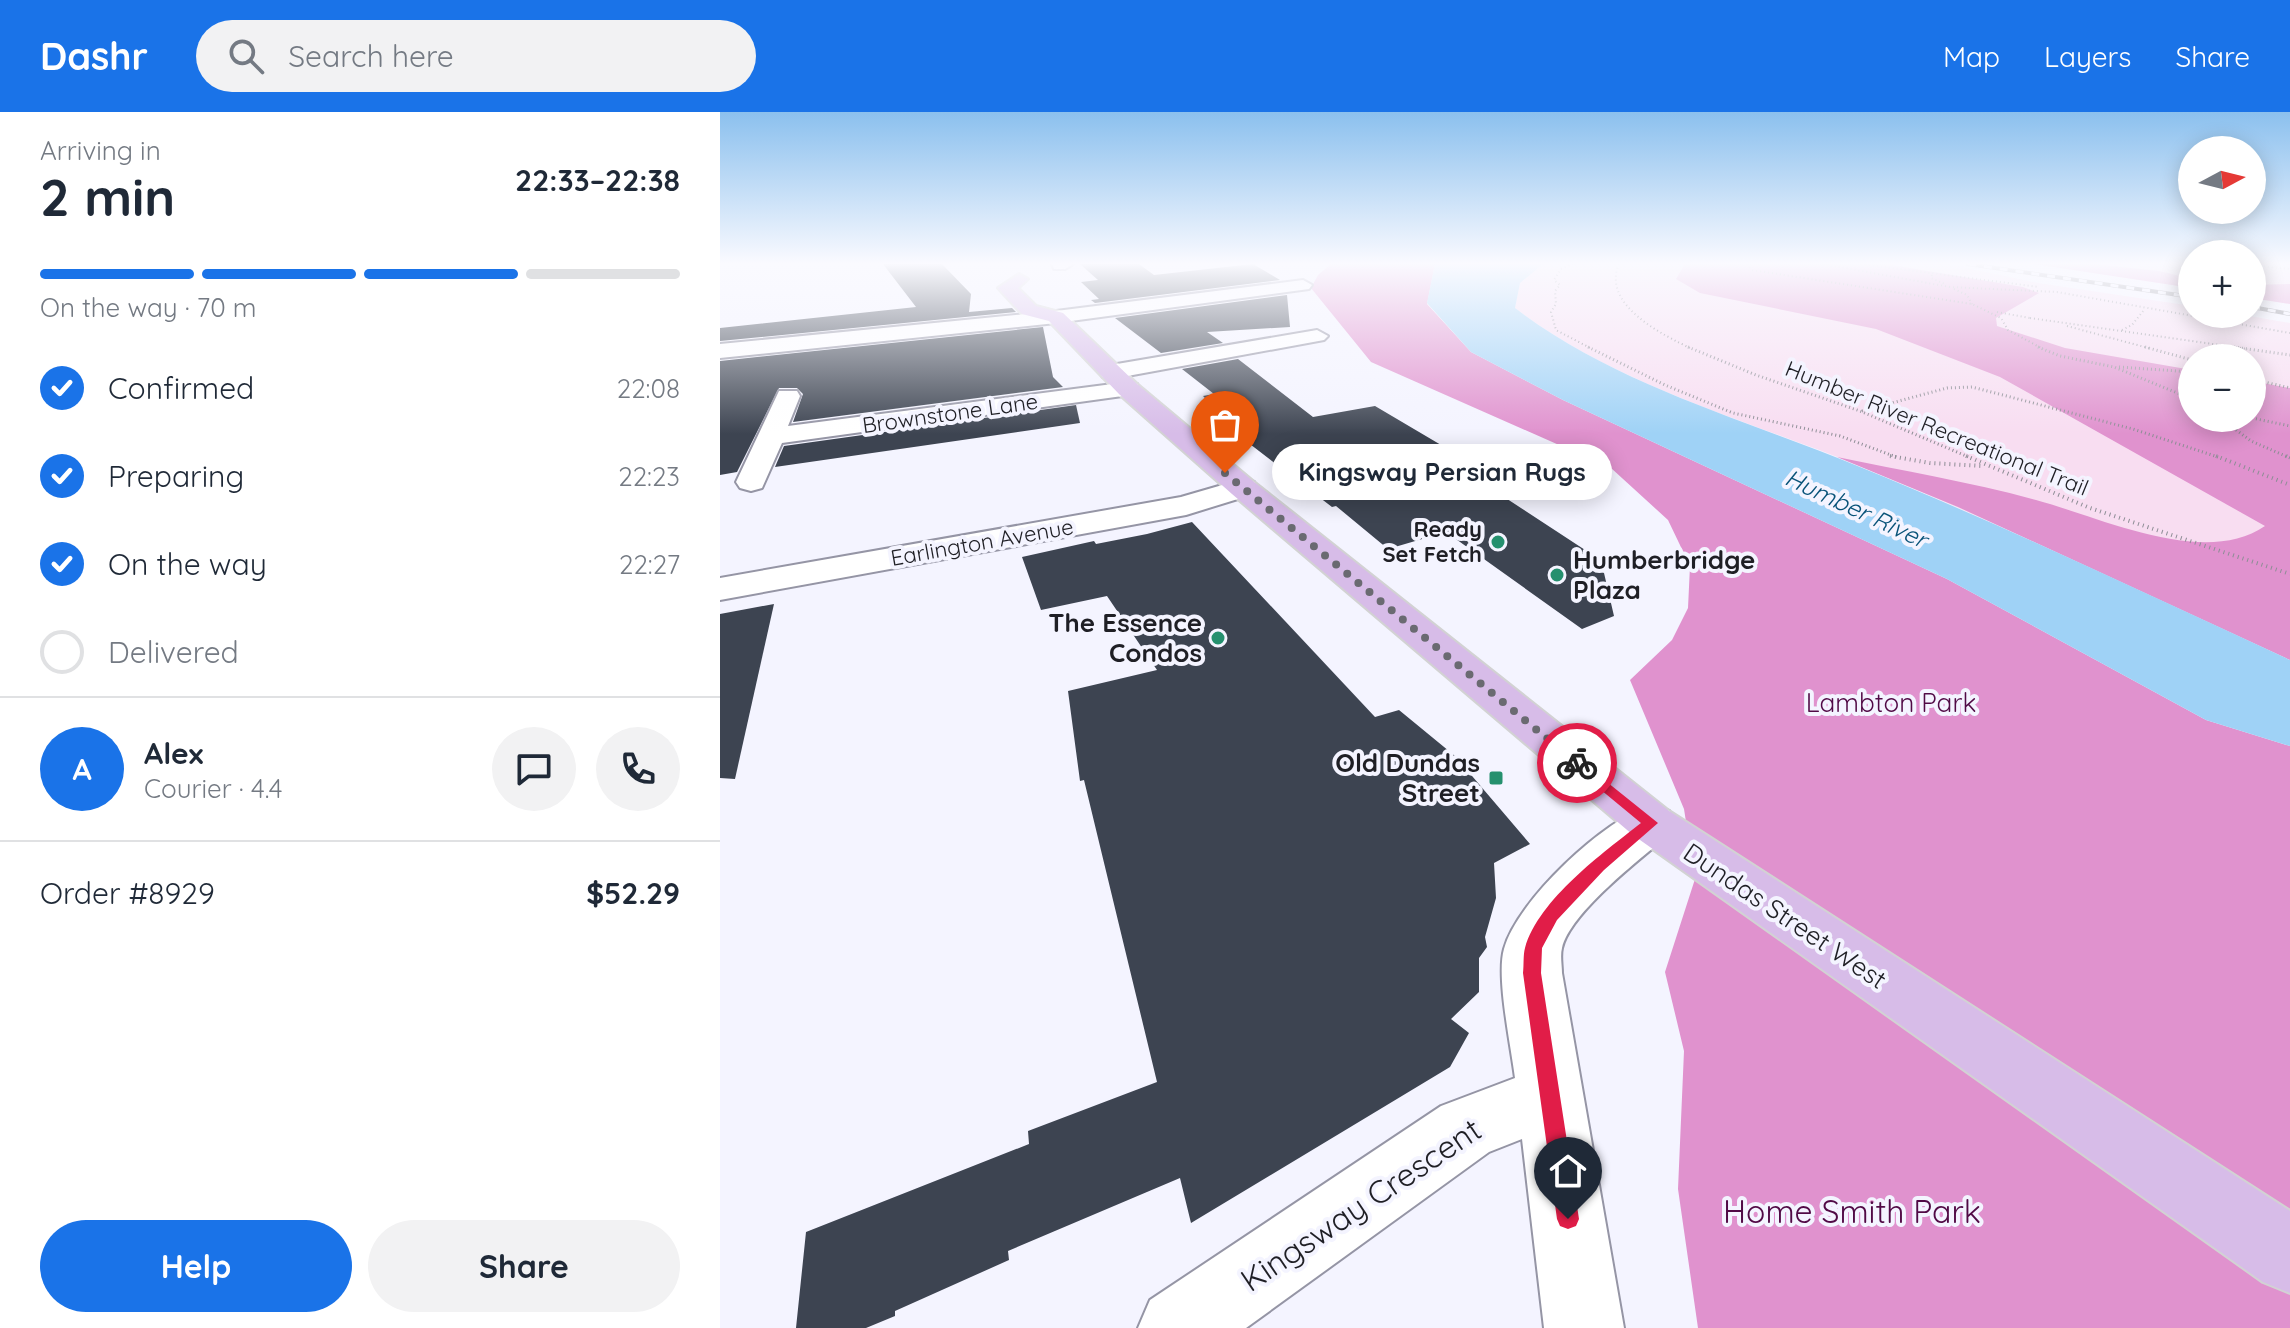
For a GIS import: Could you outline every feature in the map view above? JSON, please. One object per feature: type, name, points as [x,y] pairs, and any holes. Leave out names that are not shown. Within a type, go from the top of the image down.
[{"type":"main road","name":"Dundas Street West","points":[[1060,321],[1120,381],[1243,488],[1651,823],[1769,906],[2290,1255]]},
{"type":"street","points":[[720,351],[1019,321]]},
{"type":"street","name":"Brownstone Lane","points":[[772,436],[1120,381],[1317,336]]},
{"type":"street","points":[[751,482],[788,396]]},
{"type":"street","name":"Earlington Avenue","points":[[720,589],[1186,506],[1243,488]]},
{"type":"street","points":[[1584,1328],[1532,973],[1533,948],[1551,915],[1599,866],[1651,823]]},
{"type":"street","name":"Kingsway Crescent","points":[[1178,1328],[1465,1129],[1550,1096]]},
{"type":"path","points":[[1553,321],[1556,330],[1637,374],[1731,413],[1842,436],[1880,453],[1946,464],[1987,466]]},
{"type":"path","name":"Humber River Recreational Trail","points":[[1646,321],[1706,355],[1861,412],[2069,500],[2290,574]]},
{"type":"path","points":[[2003,321],[2008,330],[2030,344],[2060,356],[2114,367],[2178,371]]},
{"type":"path","points":[[2042,321],[2178,356]]},
{"type":"path","points":[[2051,321],[2290,355]]},
{"type":"path","points":[[2117,338],[2121,330],[2135,321]]},
{"type":"path","points":[[2215,321],[2290,333]]},
{"type":"path","points":[[2114,367],[2178,393]]},
{"type":"path","points":[[2266,382],[2290,388]]},
{"type":"path","points":[[1861,412],[1947,388],[1972,387],[2121,424],[2290,485]]},
{"type":"path","points":[[2266,421],[2290,426]]},
{"type":"path","points":[[2239,432],[2251,441],[2290,458]]},
{"type":"shaded area","points":[[1533,321],[2178,321],[2178,328],[2266,328],[2266,321],[2290,323],[2290,660],[1914,489],[1682,398],[1595,359]]},
{"type":"green space","points":[[1338,321],[1442,321],[1471,352],[1563,400],[1947,579],[2206,720],[2290,746],[2290,1328],[1698,1328],[1678,1189],[1684,1051],[1665,972],[1695,879],[1684,809],[1630,680],[1672,640],[1688,608],[1690,566],[1668,520],[1611,468],[1371,362]]},
{"type":"green space","points":[[1836,321],[1996,321],[1997,326],[2065,348],[2178,368],[2178,432],[2266,432],[2266,384],[2290,388],[2290,660],[1958,507],[1837,457],[1962,482],[2120,527],[2183,541],[2212,542],[2240,538],[2265,526],[2000,377],[1876,329]]},
{"type":"water","name":"Humber River","points":[[1443,321],[1533,321],[1595,359],[1638,379],[1968,513],[2290,660],[2290,746],[2206,720],[1947,579],[1563,400],[1471,352]]},
{"type":"building","points":[[788,321],[927,321],[720,341],[720,328]]},
{"type":"building","points":[[1119,321],[1289,321],[1290,327],[1207,332],[1223,343],[1161,353]]},
{"type":"building","points":[[1043,327],[1053,377],[1063,387],[793,422],[803,394],[797,388],[779,388],[737,472],[720,475],[720,361]]},
{"type":"building","points":[[1238,359],[1313,417],[1375,406],[1480,468],[1466,472],[1608,565],[1597,569],[1604,573],[1614,616],[1582,629],[1446,532],[1388,549],[1336,506],[1332,507],[1220,421],[1223,420],[1212,410],[1216,409],[1203,396],[1214,394],[1182,369]]},
{"type":"building","points":[[1076,405],[1080,423],[775,467],[784,446]]},
{"type":"building","points":[[1192,522],[1375,717],[1399,710],[1455,756],[1530,844],[1494,863],[1496,898],[1485,937],[1487,947],[1479,958],[1479,992],[1451,1019],[1469,1033],[1450,1067],[1191,1223],[1180,1178],[1008,1251],[1009,1260],[895,1311],[895,1316],[866,1328],[796,1328],[806,1232],[1029,1144],[1028,1131],[1157,1082],[1084,780],[1080,781],[1068,691],[1157,670],[1107,596],[1041,610],[1022,557],[1094,541],[1096,544],[1147,534]]},
{"type":"building","points":[[774,604],[735,779],[720,778],[720,614]]},
{"type":"way so far","points":[[1225,473],[1577,763]]},
{"type":"place","name":"Kingsway Persian Rugs","points":[[1225,473]]},
{"type":"place","name":"Ready Set Fetch","points":[[1498,542]]},
{"type":"place","name":"Humberbridge Plaza","points":[[1557,575]]},
{"type":"place","name":"The Essence Condos","points":[[1218,638]]},
{"type":"place","name":"Old Dundas Street","points":[[1496,778]]},
{"type":"route","points":[[1568,1219],[1532,973],[1533,948],[1551,915],[1599,866],[1651,823],[1577,763]]},
{"type":"park label","name":"Lambton Park","points":[[1891,703]]},
{"type":"park label","name":"Home Smith Park","points":[[1852,1212]]}]
